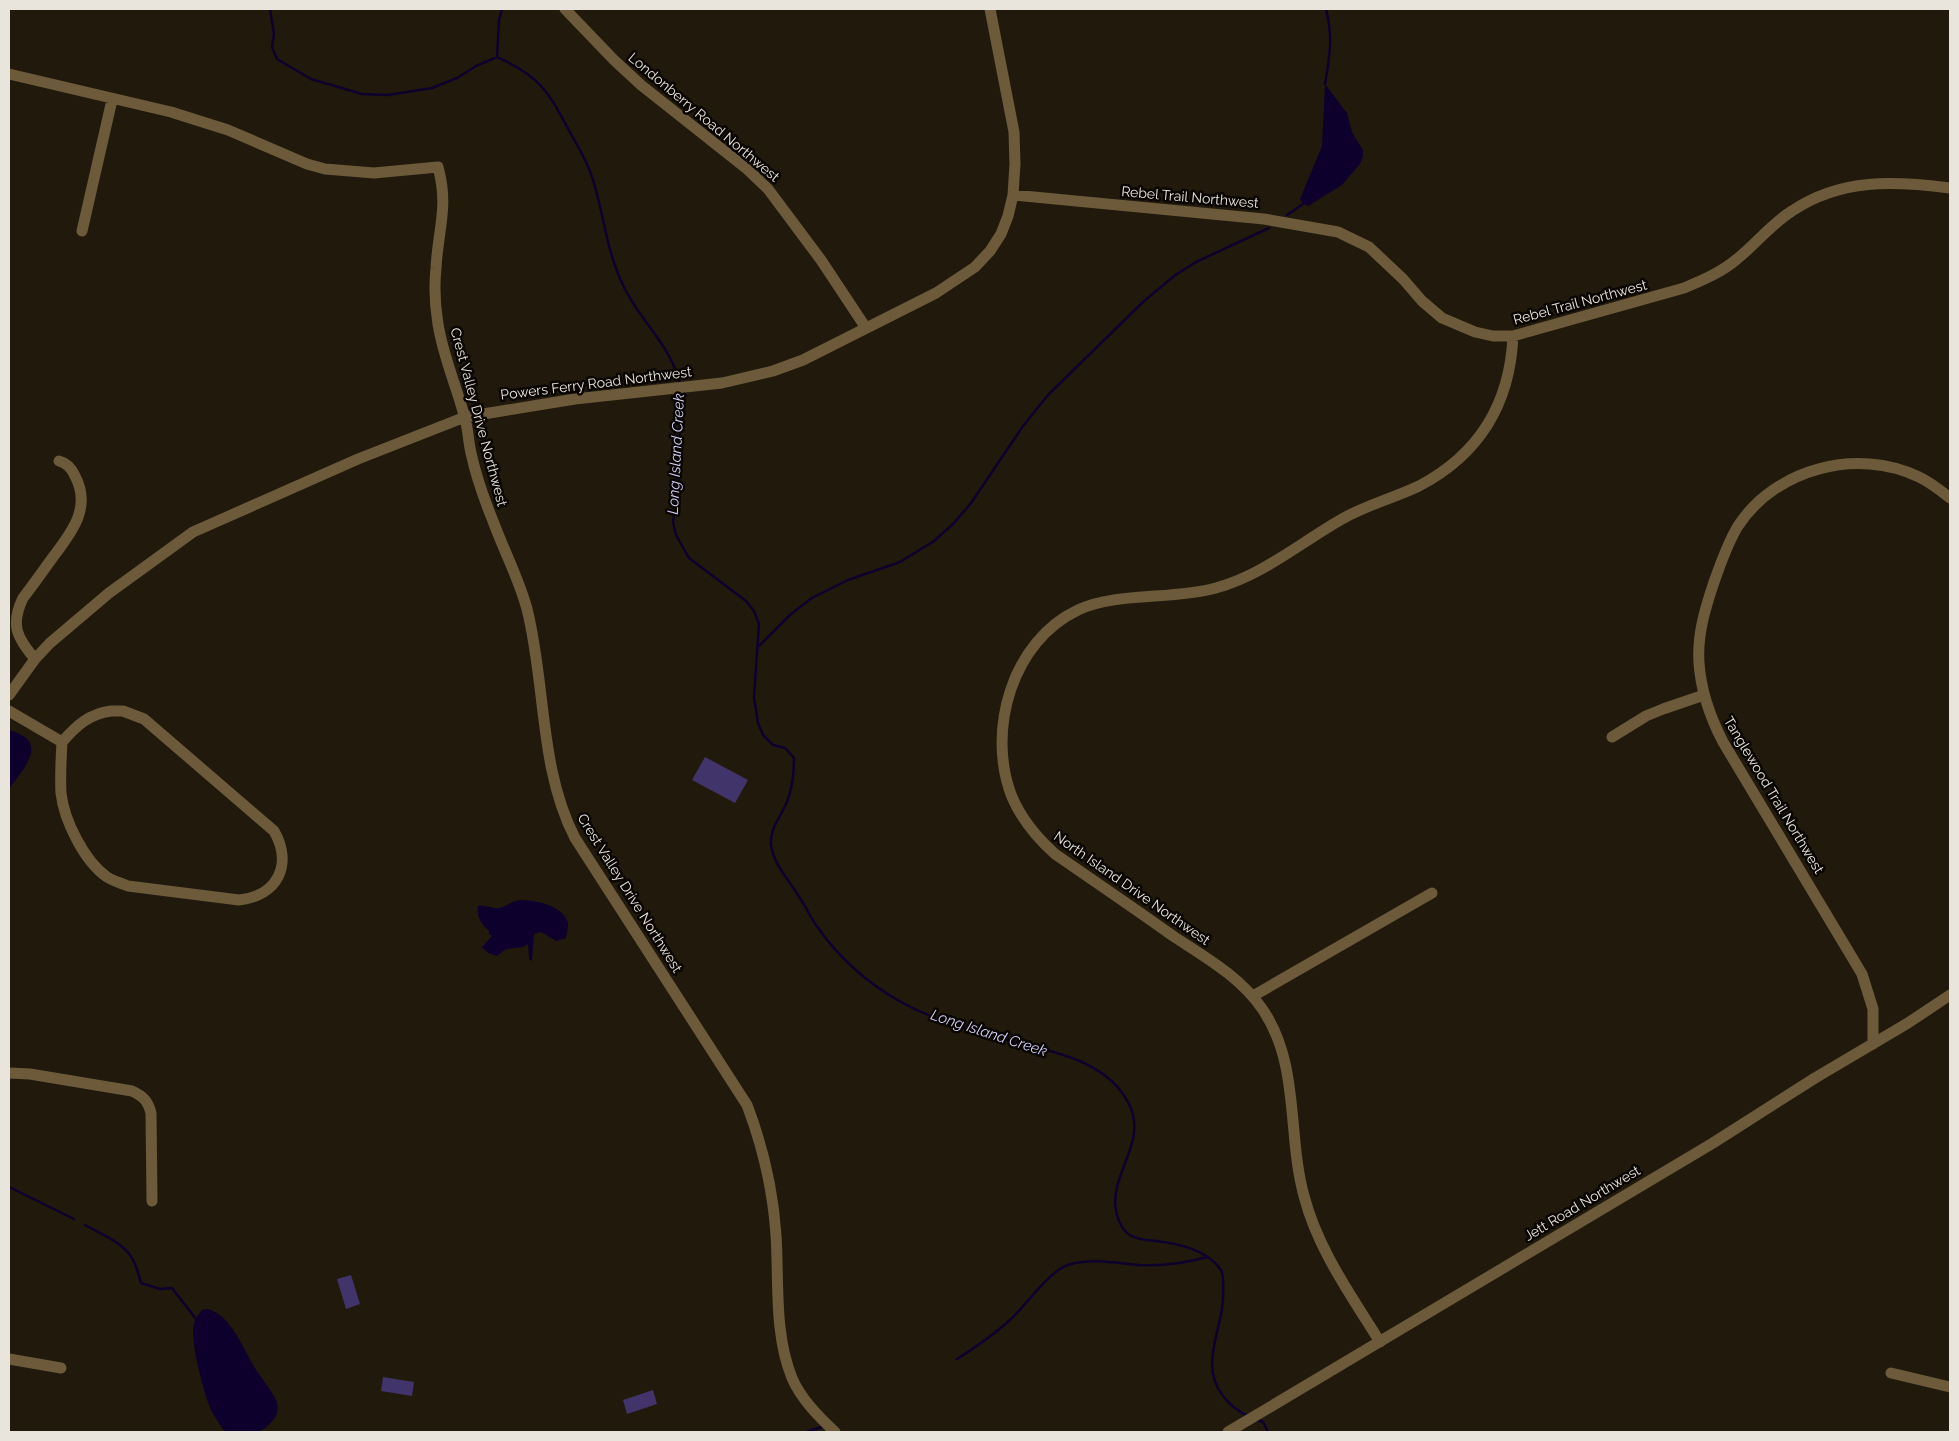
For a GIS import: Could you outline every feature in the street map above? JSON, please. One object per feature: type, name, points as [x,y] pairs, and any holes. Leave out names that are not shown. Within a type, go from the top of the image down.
[{"type":"street","name":"Londonberry Road Northwest","points":[[565,9],[641,85],[747,169],[768,189],[821,260],[866,328]]},
{"type":"street","name":"Powers Ferry Road Northwest","points":[[9,695],[35,659],[50,643],[109,593],[193,532],[358,459],[465,417],[575,399],[748,378],[773,371],[803,360],[936,293],[975,267],[1001,234],[1008,216],[1015,164],[1014,132],[990,9]]},
{"type":"street","points":[[9,74],[112,100],[82,231]]},
{"type":"street","name":"Crest Valley Drive Northwest","points":[[112,100],[170,112],[228,130],[307,164],[325,169],[374,173],[438,167],[444,202],[436,267],[436,308],[442,345],[465,417],[471,454],[483,494],[520,587],[527,610],[542,690],[551,765],[558,799],[564,817],[575,838],[747,1105],[766,1165],[773,1206],[780,1329],[785,1356],[798,1389],[835,1432]]},
{"type":"street","name":"Rebel Trail Northwest","points":[[1012,195],[1264,219],[1338,232],[1369,247],[1403,279],[1422,301],[1442,318],[1475,332],[1493,336],[1513,336],[1666,294],[1708,278],[1737,259],[1792,210],[1843,187],[1877,182],[1950,188]]},
{"type":"street","name":"North Island Drive Northwest","points":[[1380,1342],[1331,1262],[1312,1221],[1298,1171],[1285,1058],[1272,1026],[1253,996],[1225,971],[1055,854],[1029,827],[1012,796],[1004,761],[1005,718],[1015,677],[1026,656],[1041,637],[1060,621],[1079,610],[1116,600],[1192,593],[1236,582],[1269,566],[1344,518],[1418,486],[1442,473],[1474,445],[1495,413],[1504,392],[1509,373],[1513,336]]},
{"type":"street","points":[[35,659],[23,645],[18,635],[16,623],[17,610],[23,598],[74,530],[82,508],[77,480],[68,465],[59,461]]},
{"type":"street","name":"Tanglewood Trail Northwest","points":[[1873,1044],[1873,1009],[1862,974],[1723,742],[1712,720],[1704,695],[1700,678],[1699,649],[1705,610],[1726,549],[1738,526],[1754,506],[1771,492],[1794,478],[1818,468],[1847,463],[1873,464],[1918,476],[1950,498]]},
{"type":"street","points":[[1612,737],[1663,708],[1704,695]]},
{"type":"street","points":[[9,711],[62,742]]},
{"type":"street","points":[[123,711],[144,719],[274,831],[280,842],[283,855],[282,868],[276,881],[270,889],[260,895],[250,899],[239,900],[128,886],[107,877],[87,856],[67,818],[61,792],[62,742],[81,722],[99,712],[123,711]]},
{"type":"street","points":[[1253,996],[1432,893]]},
{"type":"street","name":"Jett Road Northwest","points":[[1228,1432],[1713,1142],[1950,995]]},
{"type":"street","points":[[9,1073],[30,1074],[132,1091],[142,1096],[148,1103],[151,1112],[152,1201]]},
{"type":"street","points":[[9,1360],[61,1368]]},
{"type":"street","points":[[1890,1373],[1950,1387]]},
{"type":"shaded area","points":[[1325,84],[1347,113],[1352,132],[1363,150],[1363,156],[1360,164],[1342,185],[1308,206],[1303,204],[1300,199],[1322,146]]},
{"type":"shaded area","points":[[9,730],[29,741],[31,748],[27,764],[9,789]]},
{"type":"shaded area","points":[[705,757],[748,780],[735,803],[692,780]]},
{"type":"shaded area","points":[[520,900],[533,901],[555,908],[565,917],[568,923],[566,938],[556,941],[541,932],[534,934],[532,961],[529,959],[528,944],[523,947],[506,949],[497,956],[488,953],[482,947],[492,936],[480,920],[478,906],[499,908]]},
{"type":"shaded area","points":[[351,1275],[360,1304],[346,1309],[337,1279]]},
{"type":"shaded area","points":[[207,1309],[223,1317],[241,1342],[276,1400],[278,1408],[274,1419],[263,1429],[252,1433],[225,1432],[212,1412],[198,1368],[193,1332],[197,1317],[202,1310]]},
{"type":"shaded area","points":[[383,1377],[414,1382],[412,1396],[381,1391]]},
{"type":"shaded area","points":[[653,1390],[657,1404],[627,1414],[623,1400]]},
{"type":"waterway","name":"Long Island Creek","points":[[270,9],[274,34],[272,47],[277,59],[311,79],[362,94],[388,95],[432,88],[457,78],[476,66],[497,57],[525,72],[535,80],[550,97],[587,164],[594,183],[609,247],[623,285],[669,356],[680,384]]},
{"type":"waterway","points":[[497,57],[499,20],[502,9]]},
{"type":"waterway","points":[[1325,84],[1330,46],[1330,28],[1326,9]]},
{"type":"waterway","points":[[1287,215],[1303,204]]},
{"type":"waterway","points":[[759,646],[791,614],[812,598],[848,580],[900,562],[934,541],[954,523],[971,503],[1023,426],[1048,395],[1143,302],[1174,276],[1196,262],[1269,228]]},
{"type":"waterway","name":"Long Island Creek","points":[[681,391],[678,480],[673,522],[676,535],[689,558],[746,601],[754,611],[759,624],[754,697],[758,723],[763,735],[773,745],[785,748],[794,758],[790,791],[786,804],[774,826],[772,835],[771,845],[779,867],[814,922],[834,948],[865,978],[888,995],[912,1008],[949,1023],[1073,1058],[1090,1066],[1119,1088],[1129,1104],[1134,1119],[1134,1133],[1131,1146],[1121,1173],[1115,1201],[1120,1223],[1127,1233],[1137,1238],[1174,1244],[1201,1253],[1209,1257],[1221,1270],[1223,1274],[1223,1303],[1214,1344],[1212,1370],[1223,1396],[1234,1408],[1249,1416]]},
{"type":"waterway","points":[[9,1187],[74,1219]]},
{"type":"waterway","points":[[85,1225],[119,1244],[129,1254],[141,1283],[160,1289],[172,1288],[196,1319]]},
{"type":"waterway","points":[[957,1359],[1006,1324],[1047,1279],[1063,1267],[1088,1261],[1139,1265],[1191,1261],[1207,1257]]},
{"type":"waterway","name":"Long Island Creek","points":[[1256,1419],[1263,1422],[1268,1432]]},
{"type":"waterway","points":[[806,1432],[822,1427]]}]
